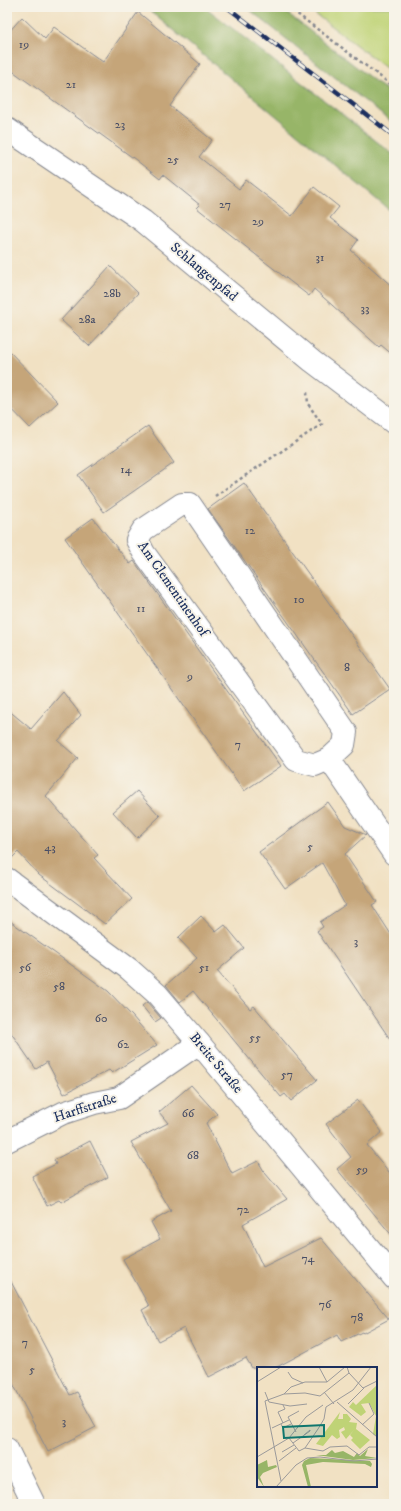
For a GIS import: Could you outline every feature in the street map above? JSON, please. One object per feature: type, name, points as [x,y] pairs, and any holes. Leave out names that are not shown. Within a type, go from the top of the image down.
[{"type":"street","name":"Schlangenpfad","points":[[7,129],[143,221],[312,361],[394,423]]},
{"type":"street","name":"Am Clementinenhof","points":[[182,504],[190,504],[346,732],[344,745],[329,759],[316,765],[296,760],[144,553],[137,540],[143,530],[182,504]]},
{"type":"street","points":[[329,759],[394,854]]},
{"type":"street","name":"Breite Straße","points":[[7,879],[129,969],[157,994],[394,1278]]},
{"type":"street","name":"Harffstraße","points":[[7,1141],[63,1113],[94,1103],[119,1098],[199,1044]]},
{"type":"street","points":[[7,1449],[34,1504]]},
{"type":"path","points":[[288,7],[394,87]]},
{"type":"path","points":[[213,497],[322,424],[308,404],[305,377],[312,361]]},
{"type":"green space","points":[[145,7],[205,7],[394,155],[394,214]]},
{"type":"green space","points":[[246,7],[279,7],[394,96],[394,124]]},
{"type":"green space","points":[[306,7],[394,7],[394,74]]},
{"type":"building","points":[[138,12],[200,64],[170,106],[212,140],[199,157],[239,189],[246,180],[292,216],[314,187],[339,207],[330,218],[358,240],[351,250],[394,288],[394,356],[381,345],[379,347],[314,289],[309,296],[260,258],[197,208],[200,205],[163,175],[160,179],[7,67],[7,34],[22,17],[45,39],[54,27],[103,62]]},
{"type":"building","points":[[110,266],[138,293],[89,346],[61,320]]},
{"type":"building","points":[[7,349],[58,402],[30,428],[7,404]]},
{"type":"building","points":[[148,426],[174,463],[104,512],[78,475]]},
{"type":"building","points":[[244,483],[390,689],[353,714],[208,509]]},
{"type":"building","points":[[93,518],[130,564],[134,561],[281,766],[244,791],[65,538]]},
{"type":"building","points":[[63,692],[81,715],[58,741],[78,758],[46,796],[98,855],[94,858],[132,899],[105,924],[39,875],[18,852],[7,863],[7,709],[31,729]]},
{"type":"building","points":[[137,791],[160,816],[137,838],[113,812]]},
{"type":"building","points":[[328,802],[345,826],[366,835],[345,854],[377,902],[372,905],[394,939],[394,1045],[317,931],[323,927],[320,922],[345,905],[322,863],[285,889],[259,852]]},
{"type":"building","points":[[201,916],[216,932],[225,925],[244,948],[217,971],[250,1009],[254,1006],[317,1080],[291,1101],[285,1094],[281,1097],[193,991],[180,1002],[166,985],[197,958],[178,938]]},
{"type":"building","points":[[7,919],[108,991],[157,1045],[112,1073],[109,1070],[64,1094],[47,1062],[36,1069],[7,1027]]},
{"type":"building","points":[[147,1002],[161,1018],[155,1022],[142,1006]]},
{"type":"building","points":[[191,1085],[217,1114],[206,1123],[232,1174],[258,1161],[265,1173],[287,1199],[243,1224],[263,1267],[321,1238],[389,1319],[363,1333],[362,1332],[341,1342],[337,1335],[277,1367],[252,1368],[246,1358],[209,1377],[184,1328],[158,1341],[142,1310],[149,1306],[123,1259],[160,1239],[151,1222],[171,1211],[131,1142],[168,1123],[159,1112]]},
{"type":"building","points":[[358,1100],[382,1132],[367,1145],[394,1178],[394,1238],[337,1169],[351,1157],[326,1124]]},
{"type":"building","points":[[90,1141],[108,1177],[61,1202],[59,1200],[47,1206],[32,1176],[56,1164],[54,1160]]},
{"type":"building","points":[[7,1274],[70,1395],[77,1392],[96,1427],[48,1452],[7,1372]]},
{"type":"railway","points":[[227,7],[394,136]]}]
